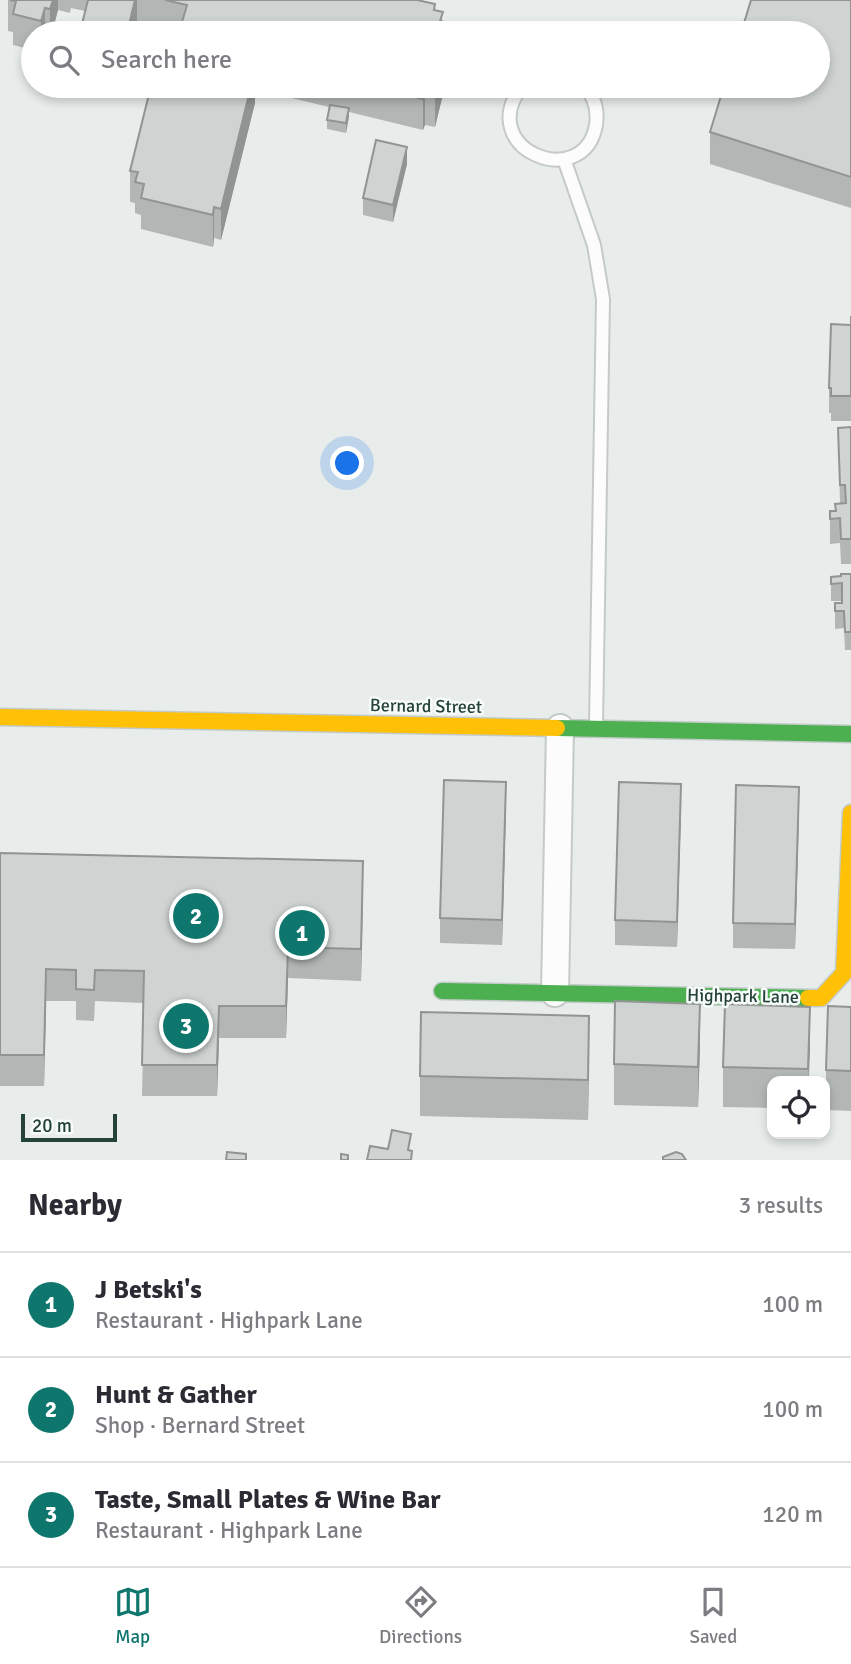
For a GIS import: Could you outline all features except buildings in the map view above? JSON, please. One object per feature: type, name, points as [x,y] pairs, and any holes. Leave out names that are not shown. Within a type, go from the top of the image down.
[{"type":"street","name":"Bernard Street","points":[[0,716],[851,734]]},
{"type":"street","points":[[555,993],[560,728]]},
{"type":"street","name":"Highpark Lane","points":[[442,991],[821,998],[844,973],[851,813]]},
{"type":"lane","points":[[515,98],[510,108],[514,137],[535,157],[550,160],[564,159],[578,153],[588,143],[595,130],[597,116],[592,98]]},
{"type":"lane","points":[[564,159],[594,245],[603,299],[596,729]]},
{"type":"traffic: fast","points":[[557,728],[851,734]]},
{"type":"traffic: fast","points":[[442,991],[808,998]]},
{"type":"traffic: slow","points":[[0,717],[557,728]]},
{"type":"traffic: slow","points":[[808,998],[821,998],[844,973],[851,813]]},
{"type":"place","name":"Hunt & Gather","points":[[196,916]]},
{"type":"place","name":"J Betski's","points":[[302,933]]},
{"type":"place","name":"Taste, Small Plates & Wine Bar","points":[[186,1026]]}]
